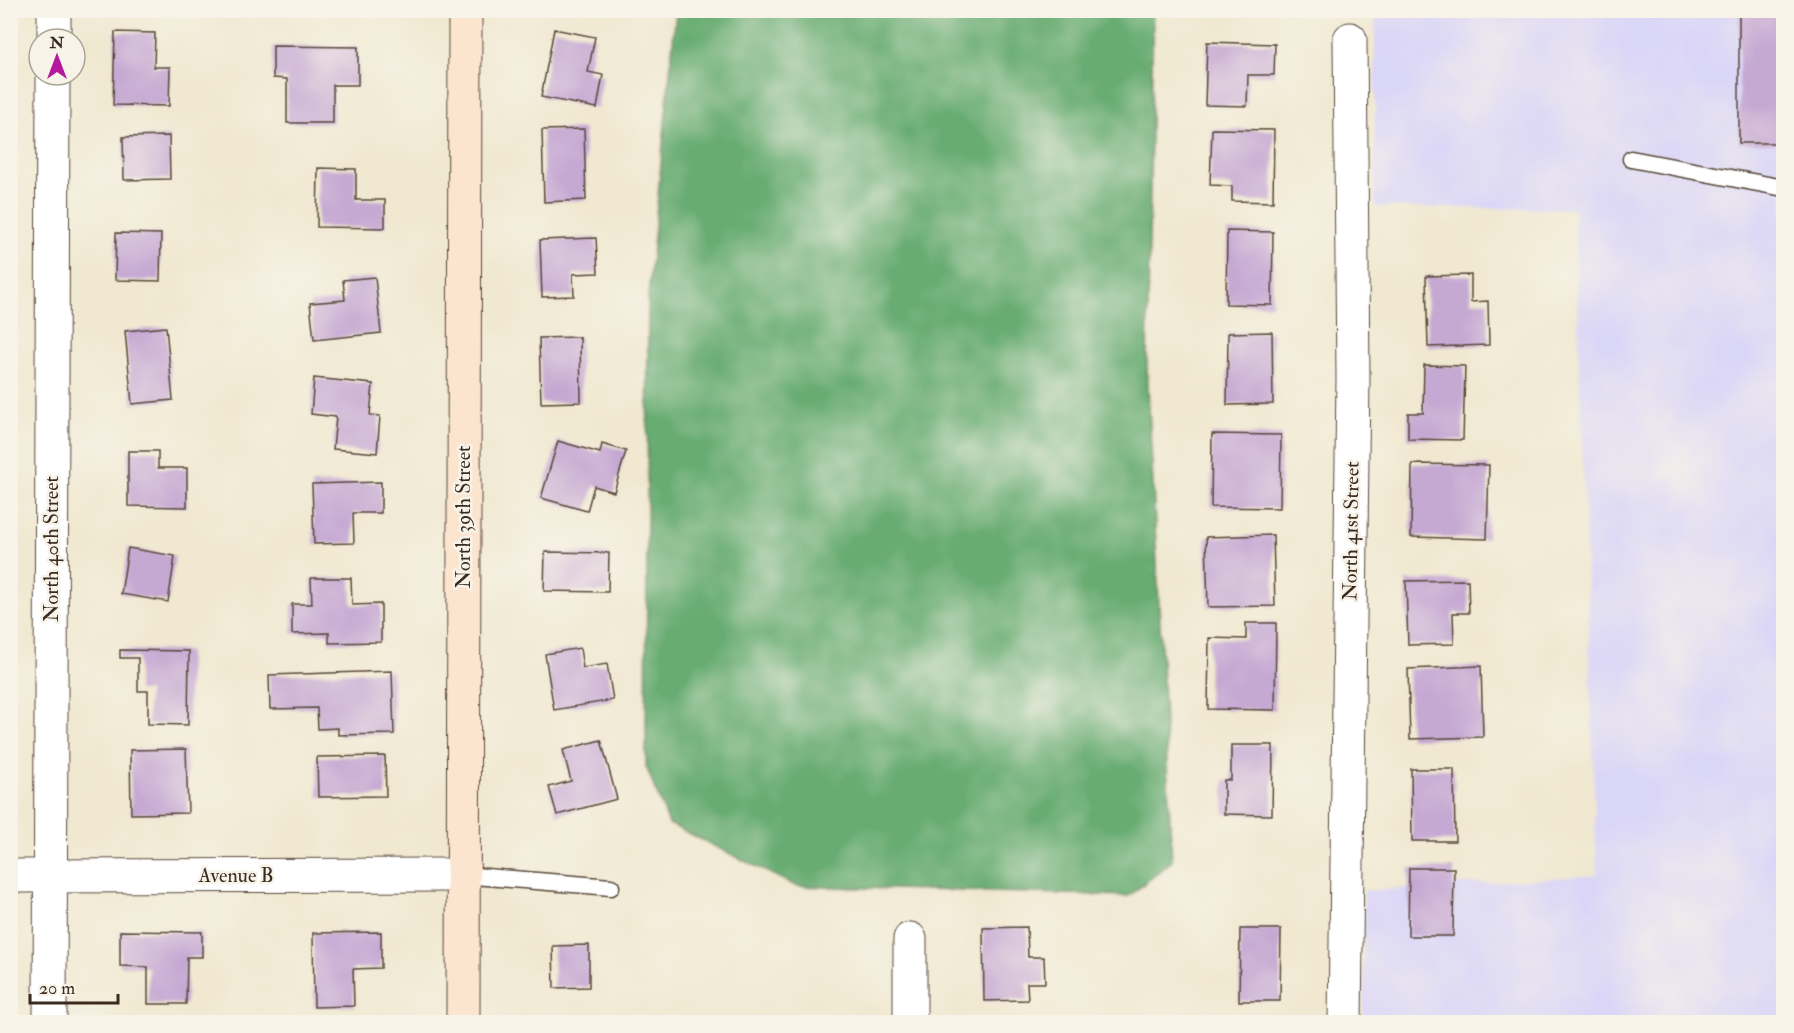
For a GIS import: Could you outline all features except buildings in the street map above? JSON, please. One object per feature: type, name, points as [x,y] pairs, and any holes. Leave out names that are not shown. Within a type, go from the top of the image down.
[{"type":"street","points":[[54,10],[54,27]]},
{"type":"street","name":"North 39th Street","points":[[463,1023],[465,10]]},
{"type":"street","name":"North 41st Street","points":[[1345,1023],[1353,378],[1350,39]]},
{"type":"street","name":"North 40th Street","points":[[50,1023],[53,87]]},
{"type":"street","name":"Avenue B","points":[[10,876],[462,875]]},
{"type":"street","points":[[910,939],[910,1023]]},
{"type":"lane","points":[[1631,159],[1784,188]]},
{"type":"lane","points":[[462,875],[611,887]]},
{"type":"shaded area","points":[[1375,11],[1783,11],[1783,1022],[1363,1022],[1364,891],[1597,875],[1574,209],[1375,207]]},
{"type":"green space","points":[[676,11],[1153,11],[1147,366],[1172,861],[1129,896],[796,886],[669,824],[646,766],[648,297]]}]
